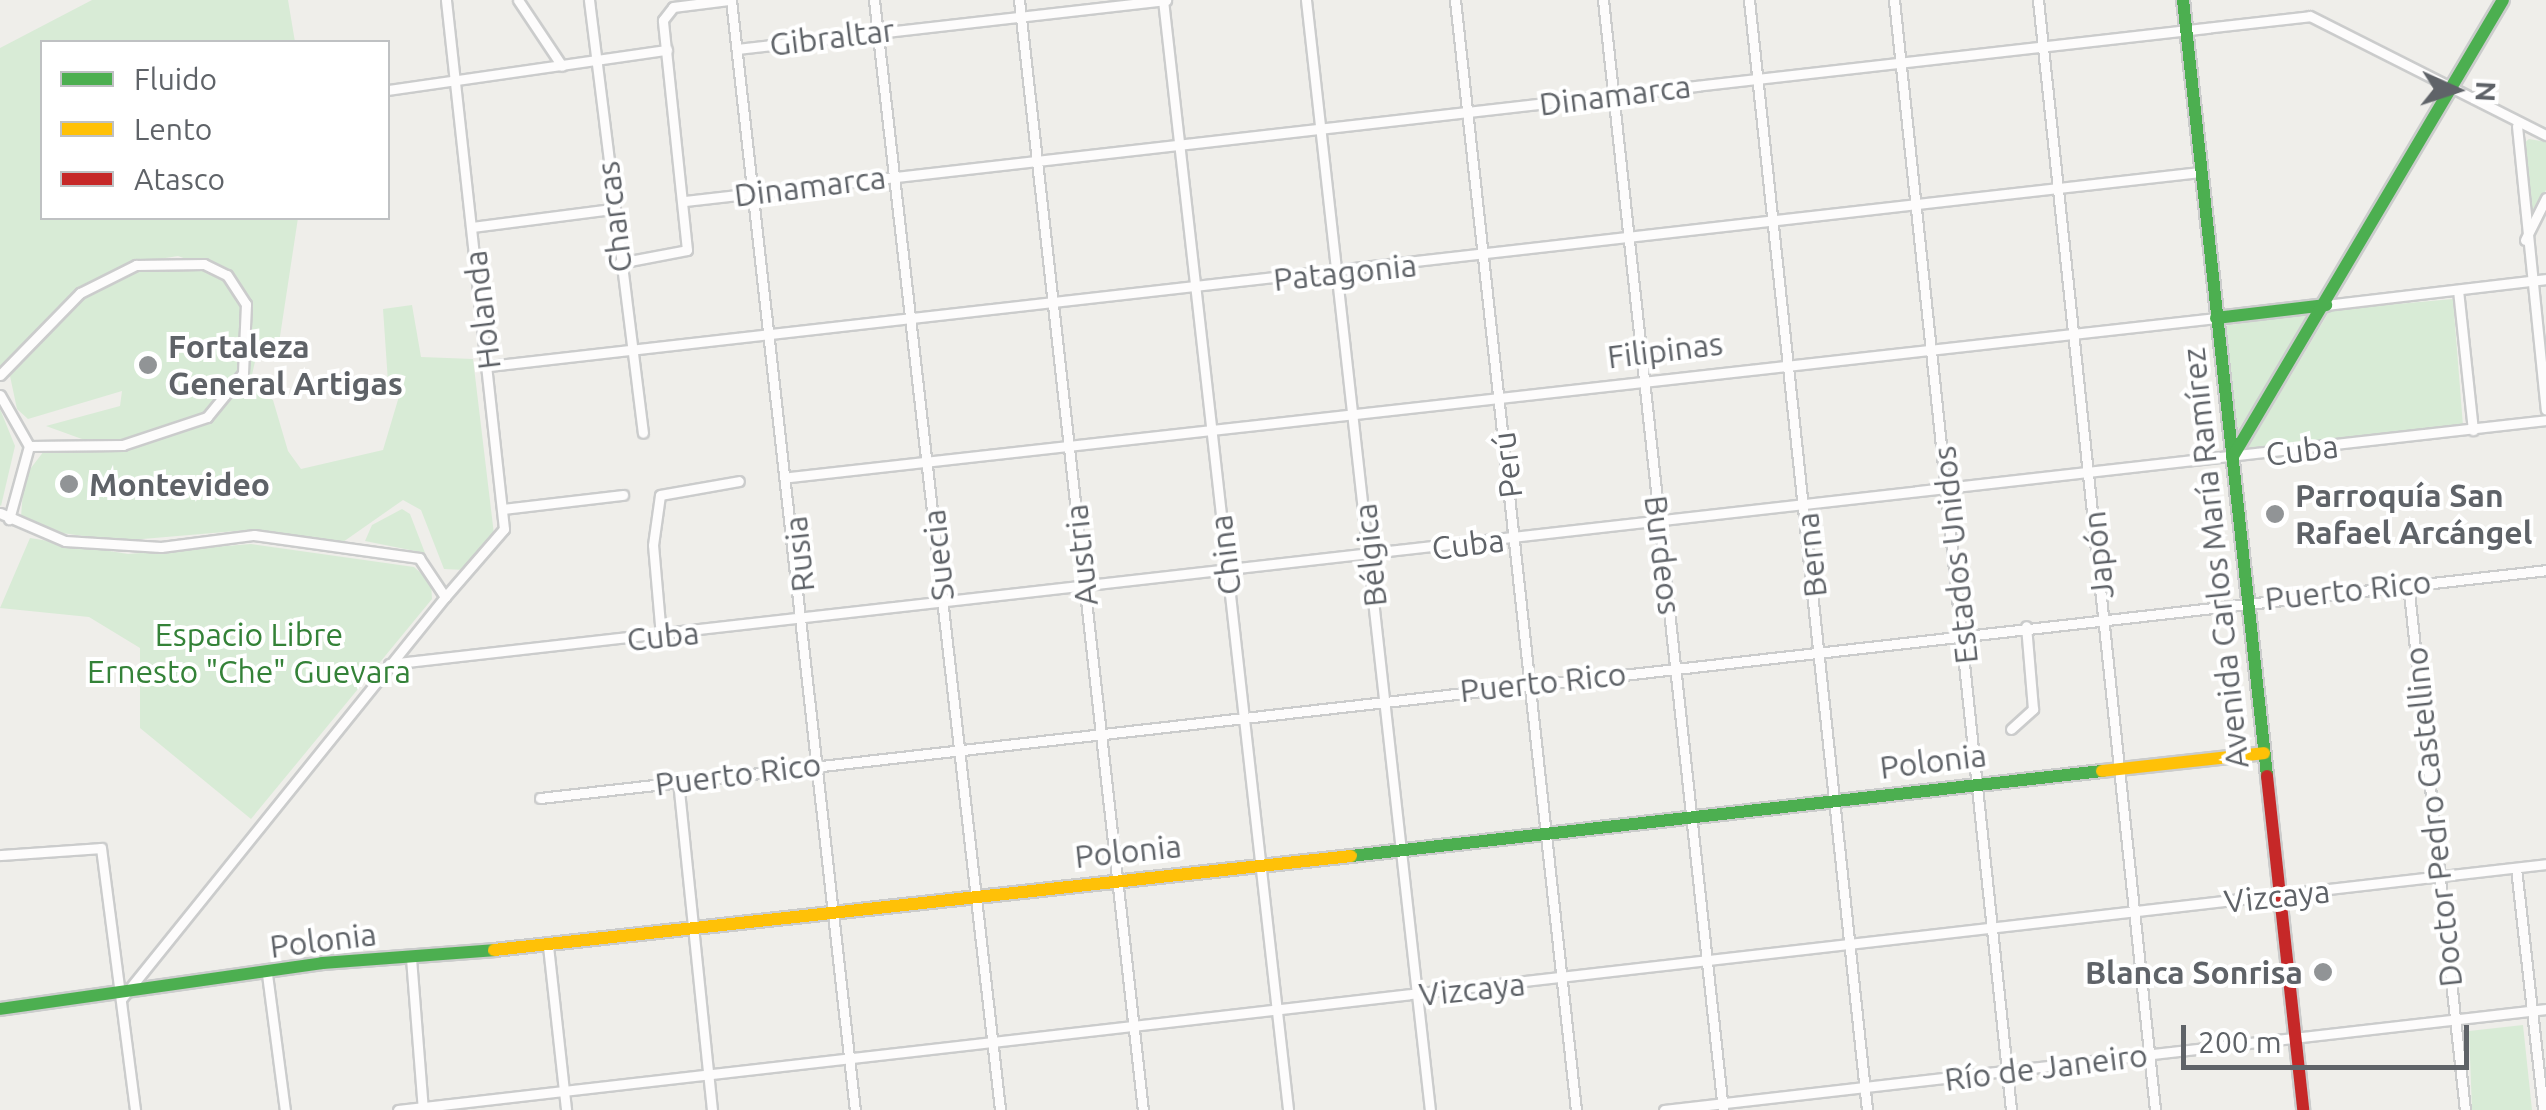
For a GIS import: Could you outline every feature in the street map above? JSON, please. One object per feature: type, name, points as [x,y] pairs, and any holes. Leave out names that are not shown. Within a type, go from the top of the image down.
[{"type":"street","name":"Holanda","points":[[122,998],[445,596],[498,546],[502,509],[489,366],[446,0]]},
{"type":"street","points":[[518,0],[562,66]]},
{"type":"street","name":"Charcas","points":[[589,0],[628,350],[644,433]]},
{"type":"street","points":[[619,263],[688,250],[667,50],[668,10],[730,0]]},
{"type":"street","name":"Rusia","points":[[730,0],[790,477],[855,1110]]},
{"type":"street","name":"Suecia","points":[[874,0],[1000,1110]]},
{"type":"street","name":"Austria","points":[[1019,0],[1143,1110]]},
{"type":"street","name":"Gibraltar","points":[[737,49],[1164,0]]},
{"type":"street","name":"China","points":[[1164,0],[1288,1110]]},
{"type":"street","name":"Bélgica","points":[[1306,0],[1404,848],[1430,1110]]},
{"type":"street","name":"Perú","points":[[1455,0],[1533,683],[1576,1110]]},
{"type":"street","name":"Burdeos","points":[[1603,0],[1723,1106]]},
{"type":"street","name":"Berna","points":[[1749,0],[1821,648],[1866,1110]]},
{"type":"street","name":"Estados Unidos","points":[[1894,0],[2011,1110]]},
{"type":"street","name":"Japón","points":[[2038,0],[2156,1110]]},
{"type":"street","name":"Avenida Carlos María Ramírez","points":[[2182,0],[2303,1110]]},
{"type":"street","points":[[2232,458],[2503,0]]},
{"type":"street","name":"Dinamarca","points":[[685,201],[1758,79],[1900,57],[2320,17],[2453,86],[2517,126],[2546,135]]},
{"type":"street","points":[[390,90],[667,50]]},
{"type":"street","points":[[2517,126],[2524,241],[2546,410]]},
{"type":"street","name":"Patagonia","points":[[489,366],[1053,306],[2200,172]]},
{"type":"street","points":[[2524,241],[2546,198]]},
{"type":"street","points":[[472,227],[612,209]]},
{"type":"street","points":[[0,374],[95,282],[176,260],[217,269],[246,304],[247,360],[230,397],[207,418],[146,440],[29,446]]},
{"type":"street","name":"Filipinas","points":[[790,477],[2546,279]]},
{"type":"street","points":[[2458,290],[2473,430]]},
{"type":"street","points":[[0,395],[29,446],[4,516],[65,541],[161,547],[254,536],[419,558],[445,596]]},
{"type":"street","name":"Cuba","points":[[389,664],[1084,592],[1370,555],[1805,504],[2090,476],[2546,420]]},
{"type":"street","points":[[660,636],[653,545],[660,495],[739,481]]},
{"type":"street","points":[[502,509],[624,496]]},
{"type":"street","name":"Puerto Rico","points":[[540,798],[1821,648],[2546,570]]},
{"type":"street","name":"Doctor Pedro Castellino","points":[[2408,583],[2465,1110]]},
{"type":"street","points":[[2011,729],[2033,709],[2026,626]]},
{"type":"street","name":"Polonia","points":[[0,1009],[122,998],[267,974],[2264,754]]},
{"type":"street","points":[[678,781],[712,1110]]},
{"type":"street","points":[[1,855],[102,848],[135,1110]]},
{"type":"street","name":"Vizcaya","points":[[398,1110],[1276,1014],[2546,864]]},
{"type":"street","points":[[2516,868],[2542,1110]]},
{"type":"street","points":[[548,946],[566,1110]]},
{"type":"street","points":[[412,958],[423,1109]]},
{"type":"street","points":[[267,974],[285,1110]]},
{"type":"street","name":"Río de Janeiro","points":[[1664,1110],[2546,1009]]},
{"type":"green space","points":[[92,0],[288,0],[295,40],[40,40],[40,220],[298,220],[279,343],[258,348],[250,384],[273,400],[288,451],[301,469],[383,450],[400,393],[388,382],[383,309],[412,305],[421,357],[473,359],[496,551],[465,570],[444,569],[421,510],[403,500],[343,542],[248,530],[119,541],[40,530],[21,517],[24,477],[44,451],[126,449],[185,431],[238,394],[252,351],[250,305],[234,276],[178,256],[128,264],[83,286],[0,368],[0,48]]},
{"type":"green space","points":[[2529,139],[2546,142],[2546,190],[2530,218],[2522,145]]},
{"type":"green space","points":[[187,262],[228,281],[243,312],[241,371],[205,413],[141,439],[93,443],[46,426],[120,406],[122,391],[28,419],[17,409],[10,376],[92,289],[149,265]]},
{"type":"green space","points":[[2453,299],[2463,426],[2247,449],[2330,310]]},
{"type":"green space","points":[[2307,314],[2310,318],[2234,436],[2223,326]]},
{"type":"green space","points":[[0,409],[15,446],[1,506],[0,505]]},
{"type":"green space","points":[[402,509],[410,514],[425,553],[365,541],[372,525]]},
{"type":"green space","name":"Espacio Libre Ernesto \"Che\" Guevara","points":[[30,538],[128,554],[251,544],[414,567],[431,582],[432,599],[251,819],[140,728],[140,648],[89,617],[0,608]]},
{"type":"green space","points":[[2523,1025],[2532,1110],[2472,1110],[2469,1031]]},
{"type":"traffic: fast","points":[[2183,0],[2267,776]]},
{"type":"traffic: fast","points":[[2232,458],[2503,0]]},
{"type":"traffic: fast","points":[[2216,318],[2326,305]]},
{"type":"traffic: fast","points":[[1351,856],[2102,771]]},
{"type":"traffic: fast","points":[[0,1009],[322,963],[494,950]]},
{"type":"traffic: slow","points":[[2102,771],[2264,753]]},
{"type":"traffic: slow","points":[[494,950],[1351,856]]},
{"type":"traffic: jam","points":[[2267,776],[2303,1110]]},
{"type":"place","name":"Fortaleza General Artigas","points":[[148,365]]},
{"type":"place","name":"Montevideo","points":[[69,484]]},
{"type":"place","name":"Parroquía San Rafael Arcángel","points":[[2275,514]]},
{"type":"place","name":"Blanca Sonrisa","points":[[2323,972]]}]
